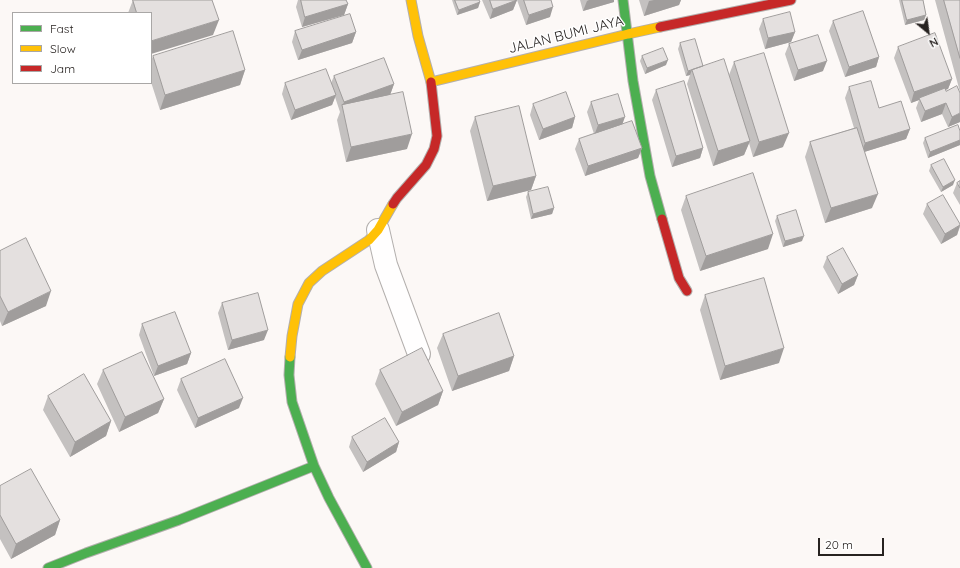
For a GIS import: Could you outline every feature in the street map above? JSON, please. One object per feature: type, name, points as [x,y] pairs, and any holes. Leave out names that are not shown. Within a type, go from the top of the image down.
[{"type":"street","points":[[367,568],[329,498],[314,466],[292,402],[289,375],[292,336],[298,304],[310,283],[322,271],[369,240],[378,230],[397,198],[426,165],[434,149],[437,136],[431,82],[418,36],[411,0]]},
{"type":"street","points":[[623,0],[633,81],[650,176],[679,278],[687,291]]},
{"type":"street","name":"JALAN BUMI JAYA","points":[[431,82],[628,34],[791,0]]},
{"type":"street","points":[[378,230],[386,265],[419,354]]},
{"type":"street","points":[[48,568],[179,520],[314,466]]},
{"type":"building","points":[[133,0],[212,0],[219,20],[152,41],[152,12],[137,12]]},
{"type":"building","points":[[301,0],[346,0],[348,4],[305,17]]},
{"type":"building","points":[[455,0],[479,0],[480,2],[459,10]]},
{"type":"building","points":[[490,0],[517,0],[493,9]]},
{"type":"building","points":[[524,0],[551,0],[553,7],[529,15]]},
{"type":"building","points":[[902,0],[923,0],[926,15],[907,20]]},
{"type":"building","points":[[944,0],[960,0],[960,58]]},
{"type":"building","points":[[863,11],[879,57],[849,67],[833,21]]},
{"type":"building","points":[[790,12],[795,32],[768,38],[763,19]]},
{"type":"building","points":[[350,14],[356,32],[302,50],[295,31]]},
{"type":"building","points":[[233,31],[245,70],[165,95],[153,56]]},
{"type":"building","points":[[935,33],[952,79],[914,92],[898,47]]},
{"type":"building","points":[[818,35],[827,61],[798,70],[789,44]]},
{"type":"building","points":[[695,39],[703,66],[688,71],[680,43]]},
{"type":"building","points":[[663,48],[668,60],[647,68],[642,56]]},
{"type":"building","points":[[764,53],[789,133],[759,142],[734,62]]},
{"type":"building","points":[[384,58],[394,84],[344,102],[334,76]]},
{"type":"building","points":[[724,59],[750,141],[718,151],[692,70]]},
{"type":"building","points":[[326,69],[336,95],[295,110],[285,83]]},
{"type":"building","points":[[684,81],[703,148],[676,156],[656,90]]},
{"type":"building","points":[[871,81],[879,108],[901,101],[910,129],[865,143],[849,87]]},
{"type":"building","points":[[957,86],[960,93],[960,113],[952,117],[946,103],[925,111],[919,98],[945,88],[946,91]]},
{"type":"building","points":[[403,92],[412,134],[351,147],[342,105]]},
{"type":"building","points":[[566,92],[575,117],[543,129],[533,104]]},
{"type":"building","points":[[618,94],[625,117],[598,125],[591,102]]},
{"type":"building","points":[[519,106],[536,176],[493,186],[475,117]]},
{"type":"building","points":[[632,121],[642,148],[588,166],[579,139]]},
{"type":"building","points":[[958,125],[960,140],[930,152],[925,138]]},
{"type":"building","points":[[857,128],[878,194],[831,208],[810,142]]},
{"type":"building","points":[[944,159],[955,180],[943,187],[931,165]]},
{"type":"building","points":[[753,173],[773,234],[706,256],[686,196]]},
{"type":"building","points":[[960,181],[960,188],[957,183]]},
{"type":"building","points":[[548,187],[554,208],[533,214],[528,192]]},
{"type":"building","points":[[943,195],[960,224],[945,234],[927,204]]},
{"type":"building","points":[[796,210],[804,236],[785,241],[777,216]]},
{"type":"building","points":[[26,238],[51,291],[8,312],[0,296],[0,251]]},
{"type":"building","points":[[843,248],[858,275],[842,284],[827,257]]},
{"type":"building","points":[[764,278],[784,348],[725,366],[705,295]]},
{"type":"building","points":[[258,293],[268,330],[232,340],[222,303]]},
{"type":"building","points":[[175,312],[191,353],[158,366],[142,324]]},
{"type":"building","points":[[499,313],[514,356],[458,376],[443,334]]},
{"type":"building","points":[[422,348],[443,391],[402,412],[380,370]]},
{"type":"building","points":[[142,352],[164,399],[125,417],[103,370]]},
{"type":"building","points":[[225,359],[243,398],[198,418],[181,379]]},
{"type":"building","points":[[84,374],[111,421],[75,442],[48,396]]},
{"type":"building","points":[[385,418],[399,442],[367,462],[352,437]]},
{"type":"building","points":[[31,469],[60,520],[16,544],[0,515],[0,486]]},
{"type":"traffic: fast","points":[[623,0],[633,81],[650,176],[662,219]]},
{"type":"traffic: fast","points":[[290,357],[289,375],[292,402],[314,466],[329,498],[367,568]]},
{"type":"traffic: fast","points":[[48,568],[179,520],[314,466]]},
{"type":"traffic: slow","points":[[411,0],[418,36],[431,82],[660,27]]},
{"type":"traffic: slow","points":[[290,357],[298,304],[309,283],[322,271],[369,240],[378,230],[393,204]]},
{"type":"traffic: jam","points":[[660,27],[791,0]]},
{"type":"traffic: jam","points":[[393,204],[426,165],[434,149],[437,136],[431,82]]},
{"type":"traffic: jam","points":[[662,219],[679,278],[687,291]]}]
